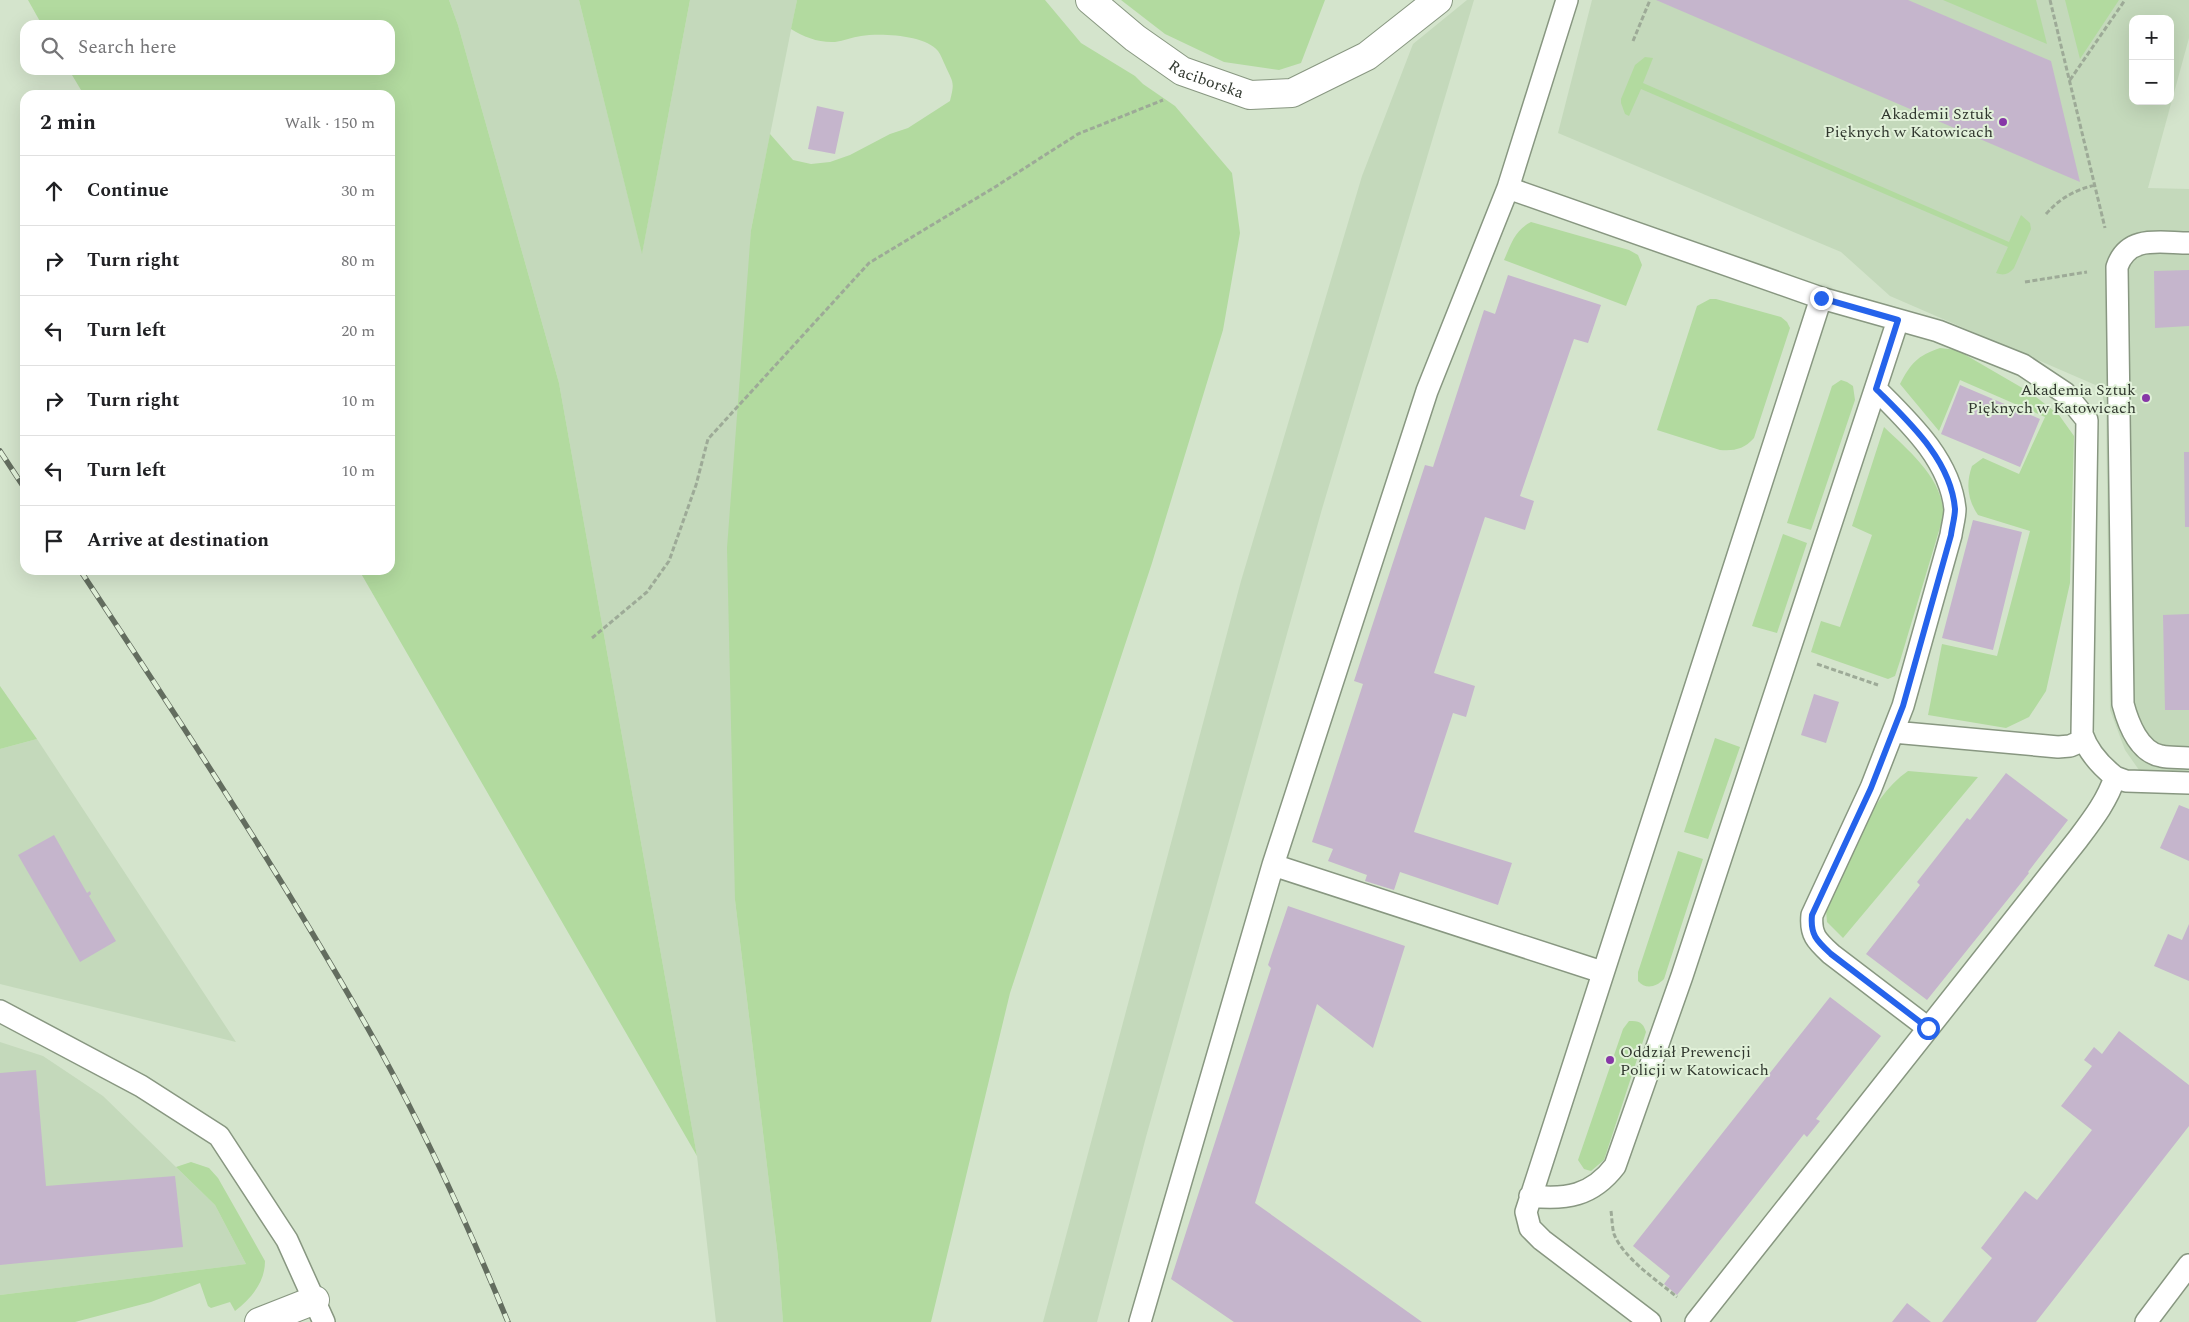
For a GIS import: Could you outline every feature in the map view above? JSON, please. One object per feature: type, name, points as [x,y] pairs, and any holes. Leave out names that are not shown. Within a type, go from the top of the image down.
[{"type":"street","name":"Raciborska","points":[[1090,0],[1135,38],[1182,71],[1250,95],[1292,93],[1367,56],[1438,0]]},
{"type":"street","points":[[259,1322],[320,1311]]},
{"type":"lane","points":[[1140,1322],[1273,865],[1427,391],[1508,188],[1567,0]]},
{"type":"lane","points":[[1508,188],[1821,298],[1938,331],[2023,365],[2065,393],[2087,420],[2082,734],[2096,759],[2115,777],[2126,781],[2189,783]]},
{"type":"lane","points":[[2189,243],[2140,243],[2128,249],[2121,256],[2117,267],[2123,704],[2126,717],[2134,732],[2148,750],[2160,756],[2189,758]]},
{"type":"lane","points":[[1650,1322],[1542,1240],[1530,1228],[1526,1212],[1821,298]]},
{"type":"lane","points":[[1530,1196],[1552,1198],[1583,1192],[1605,1179],[1614,1166],[1682,976],[1898,320]]},
{"type":"lane","points":[[1876,389],[1912,426],[1945,472],[1955,511],[1951,535],[1906,694],[1871,788],[1812,915],[1811,928],[1818,942],[1831,954],[1928,1028]]},
{"type":"lane","points":[[1892,732],[2058,746],[2070,746],[2084,740]]},
{"type":"lane","points":[[1698,1319],[2097,814],[2115,777]]},
{"type":"lane","points":[[1273,865],[1602,972]]},
{"type":"lane","points":[[0,1010],[141,1086],[219,1136],[287,1240],[320,1311]]},
{"type":"lane","points":[[2146,1322],[2189,1265]]},
{"type":"path","points":[[1633,42],[1650,0]]},
{"type":"path","points":[[2050,0],[2105,229]]},
{"type":"path","points":[[2070,81],[2125,0]]},
{"type":"path","points":[[592,638],[647,592],[669,561],[696,486],[708,439],[869,263],[995,187],[1078,134],[1162,101],[1182,71]]},
{"type":"path","points":[[2046,214],[2058,202],[2077,189],[2095,185]]},
{"type":"path","points":[[2025,282],[2091,271]]},
{"type":"path","points":[[1788,654],[1906,694]]},
{"type":"path","points":[[1611,1206],[1613,1232],[1619,1244],[1698,1319]]},
{"type":"shaded area","points":[[449,0],[579,0],[642,253],[690,0],[797,0],[751,230],[735,900],[778,1257],[783,1322],[716,1322],[697,1156],[559,383],[458,25]]},
{"type":"shaded area","points":[[1467,0],[1474,0],[1322,509],[1146,1137],[1097,1322],[1043,1322],[1241,581],[1362,176],[1413,44]]},
{"type":"shaded area","name":"Akademia Sztuk Pięknych w Katowicach","points":[[1592,0],[2189,0],[2189,38],[2174,93],[2174,15],[2129,15],[2129,105],[2171,105],[2148,188],[2189,189],[2189,774],[2154,774],[2139,770],[2125,750],[2110,710],[2106,409],[2100,387],[1890,296],[1841,252],[1558,133]]},
{"type":"shaded area","points":[[37,739],[236,1042],[0,984],[0,749]]},
{"type":"shaded area","points":[[0,1042],[43,1056],[103,1096],[215,1205],[246,1264],[0,1295]]},
{"type":"green space","points":[[28,0],[449,0],[458,25],[559,383],[697,1156],[362,575],[395,575],[395,90],[81,90],[72,75],[395,75],[395,20],[39,20]]},
{"type":"green space","points":[[579,0],[690,0],[642,254]]},
{"type":"green space","points":[[797,0],[1045,0],[1081,43],[1135,76],[1143,84],[1175,106],[1232,173],[1240,233],[1223,330],[1152,563],[1010,993],[931,1322],[783,1322],[778,1257],[735,900],[727,548],[751,230],[770,134],[793,160],[811,164],[830,162],[850,155],[890,134],[908,128],[950,101],[953,86],[938,51],[923,41],[902,36],[880,35],[823,42],[796,32],[791,29]]},
{"type":"green space","points":[[1121,0],[1325,0],[1301,63],[1279,70],[1224,62],[1165,34]]},
{"type":"green space","points":[[1943,0],[2036,0],[2047,44]]},
{"type":"green space","points":[[2065,0],[2119,0],[2080,59]]},
{"type":"green space","points":[[1645,57],[1653,58],[1643,83],[2009,242],[2021,215],[2030,223],[2031,229],[2014,268],[2006,274],[1996,273],[2008,247],[1641,89],[1629,116],[1625,114],[1621,99],[1635,65]]},
{"type":"green space","points":[[1531,222],[1629,250],[1638,255],[1642,265],[1626,306],[1504,260],[1517,233]]},
{"type":"green space","points":[[1710,299],[1781,317],[1790,328],[1754,438],[1747,445],[1735,450],[1720,450],[1657,430],[1697,306]]},
{"type":"green space","points":[[1940,348],[1957,350],[2031,393],[2059,415],[2074,436],[2070,583],[2046,691],[2029,717],[2006,728],[1928,715],[1942,644],[1997,656],[2030,531],[1978,515],[1970,497],[1968,485],[1972,466],[1983,458],[2019,474],[2045,417],[1960,380],[1939,431],[1900,384],[1915,361]]},
{"type":"green space","points":[[1841,380],[1853,386],[1855,400],[1811,530],[1787,523],[1832,386]]},
{"type":"green space","points":[[1884,427],[1921,463],[1929,474],[1940,496],[1943,510],[1941,524],[1900,661],[1895,676],[1888,679],[1811,652],[1821,621],[1840,627],[1872,535],[1852,526]]},
{"type":"green space","points":[[1783,534],[1807,543],[1777,633],[1752,626]]},
{"type":"green space","points":[[0,686],[37,739],[0,749]]},
{"type":"green space","points":[[1715,738],[1740,747],[1708,839],[1684,832]]},
{"type":"green space","points":[[1908,771],[1978,777],[1843,938],[1827,922],[1826,910],[1859,834],[1869,816],[1893,783]]},
{"type":"green space","points":[[1678,851],[1703,859],[1664,979],[1654,986],[1644,986],[1638,981],[1638,972]]},
{"type":"green space","points":[[1629,1021],[1640,1023],[1646,1032],[1604,1160],[1591,1171],[1584,1169],[1578,1160],[1623,1029]]},
{"type":"green space","points":[[191,1162],[209,1168],[218,1178],[265,1261],[260,1283],[246,1301],[235,1311],[230,1302],[211,1308],[208,1306],[200,1283],[151,1302],[75,1322],[0,1322],[0,1295],[246,1264],[215,1205],[176,1167]]},
{"type":"building","name":"Akademii Sztuk Pięknych w Katowicach","points":[[1656,0],[1908,0],[2051,61],[2080,182]]},
{"type":"building","points":[[817,106],[844,112],[835,154],[808,149]]},
{"type":"building","points":[[2189,270],[2189,326],[2155,328],[2154,271]]},
{"type":"building","points":[[1508,275],[1601,305],[1588,343],[1574,339],[1520,496],[1534,501],[1525,530],[1485,517],[1434,673],[1475,686],[1466,717],[1453,713],[1414,832],[1512,863],[1498,905],[1400,872],[1394,890],[1365,881],[1367,875],[1328,861],[1333,849],[1312,842],[1363,684],[1354,681],[1425,465],[1433,467],[1484,310],[1495,314]]},
{"type":"building","points":[[1960,385],[2040,419],[2020,467],[1941,434]]},
{"type":"building","points":[[2184,452],[2189,452],[2189,527],[2185,527]]},
{"type":"building","points":[[1973,520],[2022,532],[1993,650],[1942,638]]},
{"type":"building","points":[[2189,614],[2189,710],[2165,710],[2163,615]]},
{"type":"building","points":[[1814,694],[1839,702],[1826,743],[1801,735]]},
{"type":"building","points":[[2006,773],[2068,820],[2029,873],[1927,1000],[1866,954],[1920,885],[1917,882],[1967,818],[1970,820]]},
{"type":"building","points":[[2179,805],[2189,809],[2189,861],[2160,848]]},
{"type":"building","points":[[54,835],[87,893],[90,891],[91,894],[89,896],[116,941],[80,962],[18,855]]},
{"type":"building","points":[[1288,906],[1405,946],[1373,1048],[1317,1004],[1255,1203],[1422,1322],[1234,1322],[1171,1279],[1271,968],[1268,965]]},
{"type":"building","points":[[2189,924],[2189,981],[2154,966],[2168,934],[2182,940]]},
{"type":"building","points":[[1830,997],[1881,1036],[1816,1119],[1820,1121],[1807,1137],[1804,1134],[1677,1295],[1664,1284],[1670,1276],[1633,1246]]},
{"type":"building","points":[[2119,1031],[2189,1085],[2189,1126],[2036,1322],[1942,1322],[1992,1258],[1981,1248],[2025,1191],[2037,1200],[2092,1130],[2061,1106],[2092,1066],[2084,1060],[2094,1047],[2102,1054]]},
{"type":"building","points":[[36,1070],[46,1186],[175,1176],[183,1247],[0,1265],[0,1073]]},
{"type":"building","points":[[1907,1303],[1931,1322],[1892,1322]]},
{"type":"railway","points":[[0,451],[20,481]]},
{"type":"railway","points":[[83,575],[196,747],[272,867],[345,988],[380,1050],[448,1184],[508,1322]]},
{"type":"place","name":"Akademii Sztuk Pięknych w Katowicach","points":[[2003,122]]},
{"type":"place","name":"Akademia Sztuk Pięknych w Katowicach","points":[[2146,398]]},
{"type":"place","name":"Oddział Prewencji Policji w Katowicach","points":[[1610,1060]]},
{"type":"route","points":[[1821,298],[1898,320],[1876,389],[1912,426],[1945,472],[1955,511],[1951,535],[1903,706],[1871,788],[1812,915],[1811,928],[1818,942],[1831,954],[1928,1028]]}]
